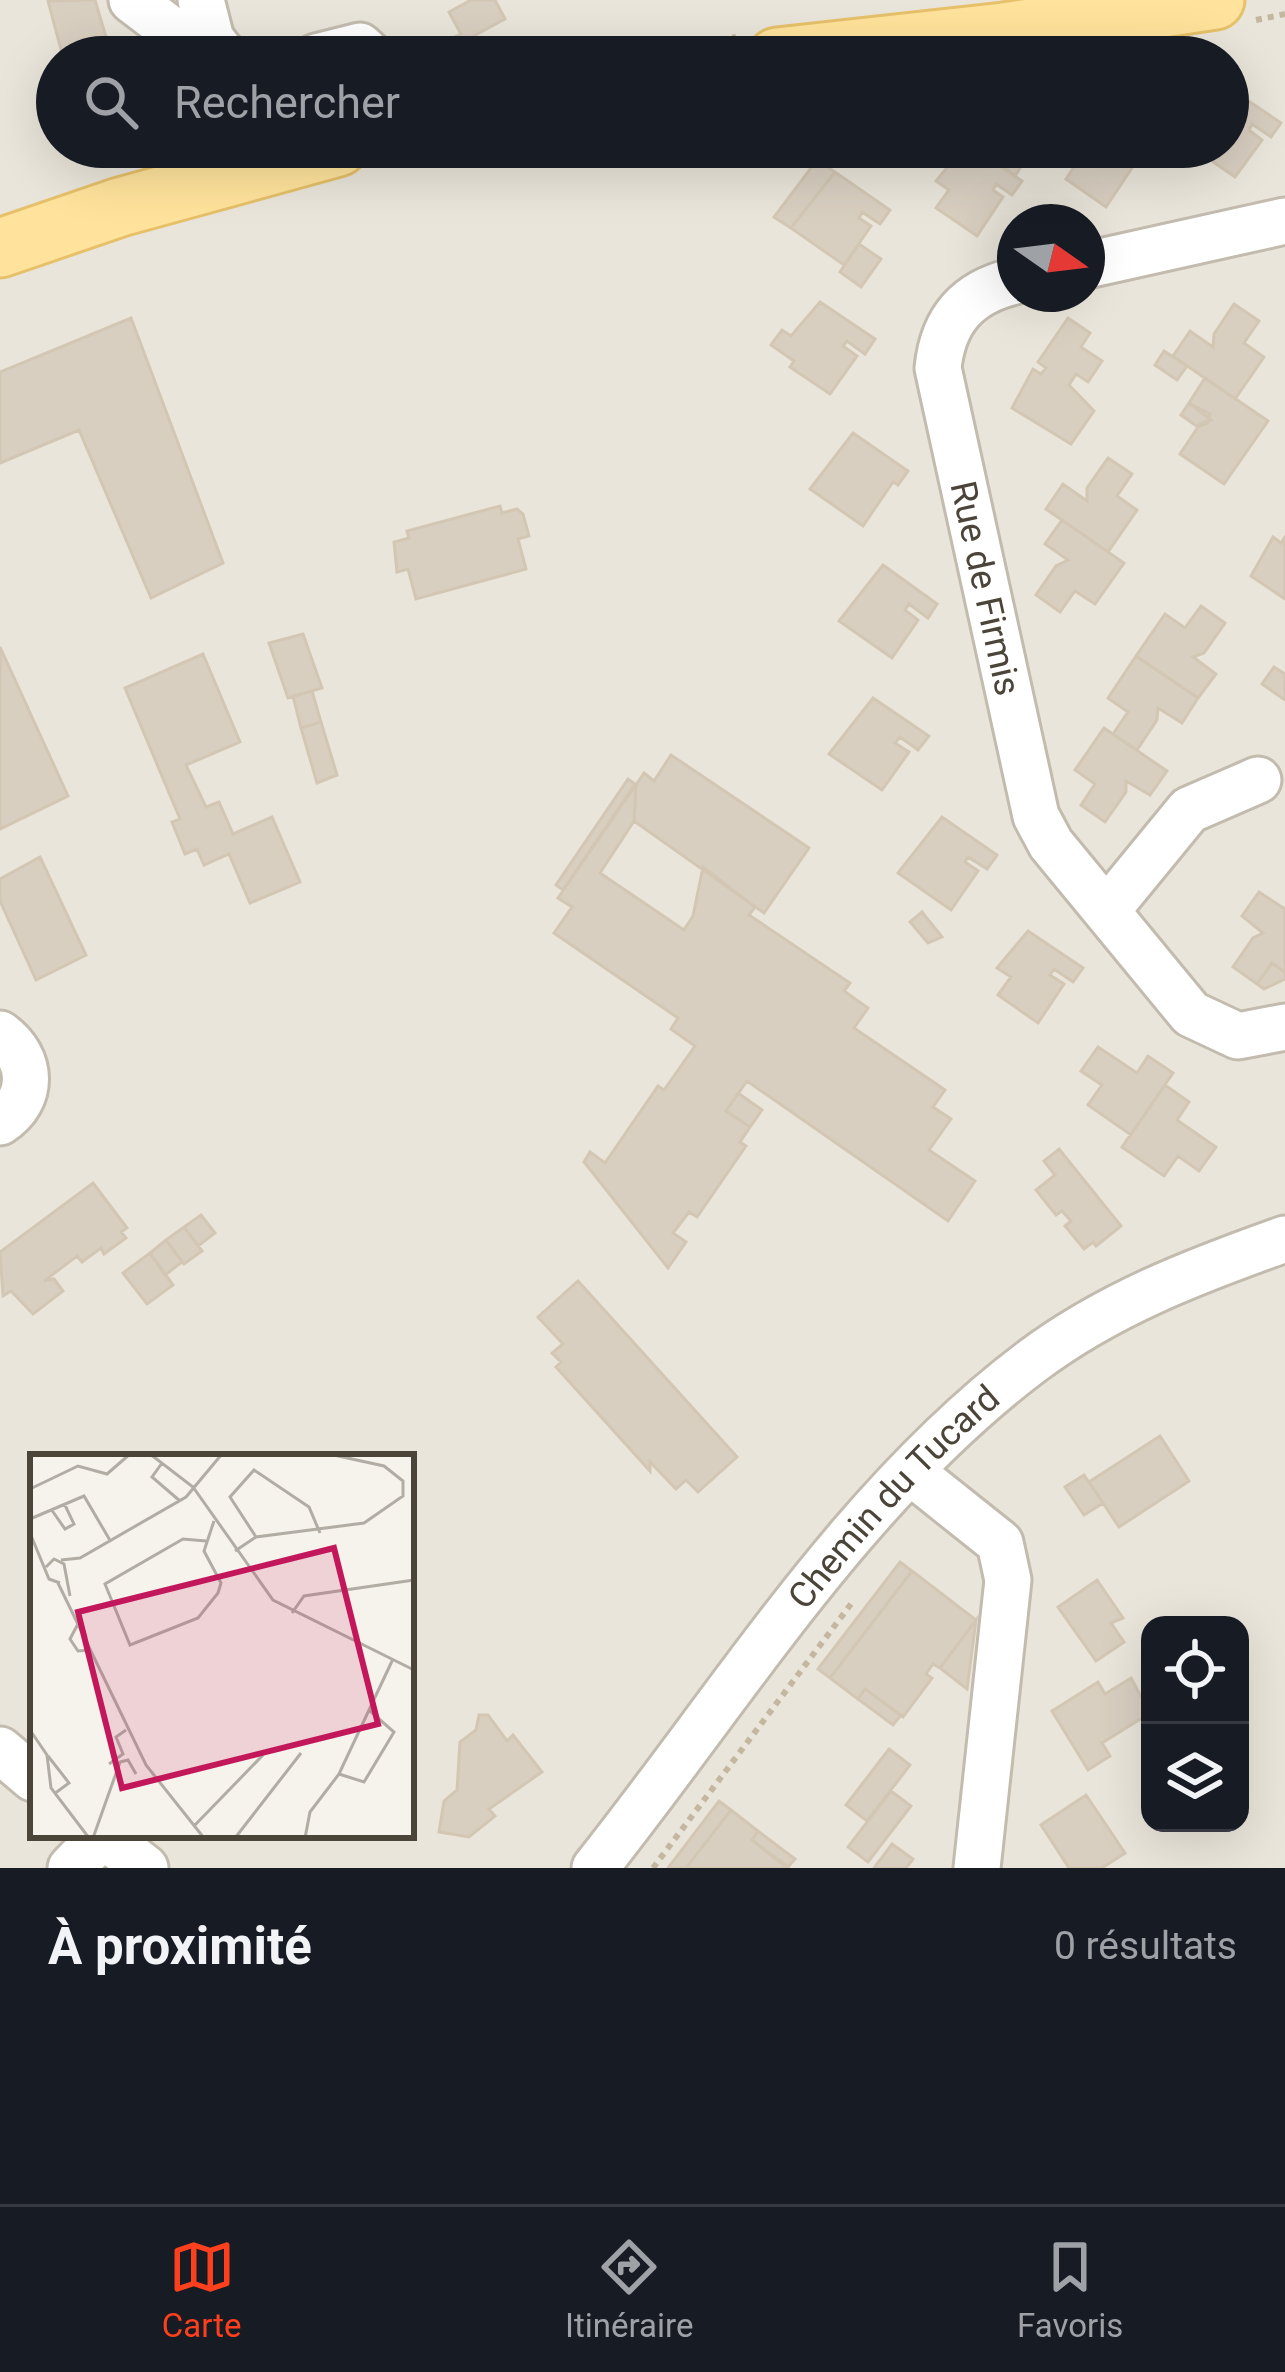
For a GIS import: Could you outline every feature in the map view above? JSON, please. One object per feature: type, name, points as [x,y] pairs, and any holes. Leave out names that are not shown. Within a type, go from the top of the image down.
[{"type":"main road","points":[[862,36],[1003,9],[1215,0]]},
{"type":"main road","points":[[876,36],[1003,9]]},
{"type":"main road","points":[[0,248],[120,207],[262,168]]},
{"type":"street","points":[[132,0],[178,36]]},
{"type":"street","points":[[201,0],[211,36]]},
{"type":"street","points":[[1105,261],[1285,221]]},
{"type":"street","name":"Rue de Firmis","points":[[997,289],[968,301],[951,320],[938,368],[1036,816],[1051,844],[1191,1014],[1238,1036],[1285,1027]]},
{"type":"street","points":[[1107,910],[1189,810],[1258,780]]},
{"type":"street","points":[[0,1034],[15,1046],[27,1077],[16,1110],[0,1122]]},
{"type":"street","name":"Chemin du Tucard","points":[[596,1868],[819,1577],[911,1472],[1029,1363],[1105,1314],[1178,1277],[1285,1239]]},
{"type":"street","points":[[911,1472],[1000,1544],[1008,1580],[977,1868]]},
{"type":"street","points":[[0,1750],[30,1775]]},
{"type":"street","points":[[71,1868],[100,1838]]},
{"type":"street","points":[[107,1838],[145,1868]]},
{"type":"path","points":[[653,1868],[860,1594]]},
{"type":"shaded area","points":[[0,0],[1285,0],[1285,1868],[0,1868]]},
{"type":"building","points":[[95,0],[106,36],[57,36],[48,1]]},
{"type":"building","points":[[471,0],[495,0],[505,19],[474,36],[457,36],[461,34],[449,12]]},
{"type":"building","points":[[1249,101],[1281,123],[1271,137],[1252,124],[1249,130]]},
{"type":"building","points":[[1249,130],[1262,140],[1249,158]]},
{"type":"building","points":[[811,168],[835,172],[791,228],[774,217]]},
{"type":"building","points":[[947,168],[1003,168],[1022,181],[1012,195],[996,184],[993,190],[1003,197],[977,236],[936,208],[949,190],[936,181]]},
{"type":"building","points":[[1073,168],[1132,168],[1106,207],[1066,179]]},
{"type":"building","points":[[835,172],[890,210],[880,224],[862,212],[859,218],[871,226],[844,265],[791,228]]},
{"type":"building","points":[[859,244],[881,259],[861,287],[840,272]]},
{"type":"building","points":[[820,302],[875,339],[865,354],[847,341],[843,346],[857,356],[830,394],[790,367],[794,361],[771,345],[782,330],[791,336]]},
{"type":"building","points":[[1234,304],[1259,321],[1244,343],[1264,357],[1235,399],[1173,356],[1190,331],[1213,347],[1214,334]]},
{"type":"building","points":[[131,318],[223,563],[151,598],[79,430],[0,463],[0,372]]},
{"type":"building","points":[[1068,318],[1090,333],[1081,347],[1102,361],[1088,382],[1076,374],[1069,385],[1094,411],[1071,444],[1012,408],[1033,369],[1041,374],[1046,368],[1038,362]]},
{"type":"building","points":[[1164,351],[1187,366],[1177,380],[1155,365]]},
{"type":"building","points":[[1205,378],[1268,421],[1224,484],[1180,454],[1200,424],[1211,420],[1189,403]]},
{"type":"building","points":[[1189,403],[1210,414],[1208,423],[1198,427],[1181,415]]},
{"type":"building","points":[[853,433],[908,471],[898,485],[893,482],[863,526],[810,489]]},
{"type":"building","points":[[1108,458],[1132,474],[1117,496],[1137,510],[1108,552],[1046,509],[1063,484],[1087,501],[1087,488]]},
{"type":"building","points":[[500,506],[502,513],[517,509],[523,514],[529,536],[518,539],[526,569],[416,599],[408,569],[397,572],[394,542],[409,538],[407,531]]},
{"type":"building","points":[[1062,520],[1124,563],[1095,604],[1075,591],[1060,612],[1036,595],[1056,566],[1068,560],[1045,544]]},
{"type":"building","points":[[1273,537],[1281,543],[1285,537],[1285,599],[1251,576]]},
{"type":"building","points":[[883,565],[937,604],[928,618],[909,604],[905,610],[918,620],[892,658],[839,621]]},
{"type":"building","points":[[1201,606],[1225,623],[1204,653],[1193,657],[1216,674],[1198,698],[1136,656],[1165,614],[1185,628]]},
{"type":"building","points":[[303,634],[322,688],[288,698],[269,643]]},
{"type":"building","points":[[0,647],[68,796],[0,829]]},
{"type":"building","points":[[203,654],[240,742],[186,765],[206,807],[219,802],[233,834],[272,817],[300,882],[250,903],[229,854],[204,865],[197,849],[185,854],[172,822],[180,819],[125,688]]},
{"type":"building","points":[[1136,656],[1198,698],[1182,723],[1158,708],[1157,720],[1137,750],[1113,734],[1128,712],[1108,698]]},
{"type":"building","points":[[1274,667],[1285,674],[1285,700],[1262,684]]},
{"type":"building","points":[[312,691],[321,722],[301,728],[293,696]]},
{"type":"building","points":[[873,698],[929,736],[918,750],[900,737],[895,743],[909,752],[882,790],[829,754]]},
{"type":"building","points":[[321,722],[337,775],[317,783],[301,728]]},
{"type":"building","points":[[1104,728],[1167,771],[1150,795],[1126,781],[1126,792],[1105,822],[1081,805],[1095,784],[1075,770]]},
{"type":"building","points":[[671,755],[809,848],[764,913],[634,821],[636,785],[644,773],[654,781]]},
{"type":"building","points":[[628,779],[635,784],[563,890],[556,885]]},
{"type":"building","points":[[636,785],[634,821],[600,873],[684,930],[693,916],[703,867],[755,907],[749,915],[850,983],[844,991],[868,1008],[854,1028],[945,1090],[933,1107],[951,1119],[929,1150],[975,1181],[948,1221],[747,1081],[726,1111],[750,1127],[740,1142],[746,1146],[697,1217],[689,1212],[673,1233],[686,1242],[668,1268],[584,1162],[590,1152],[605,1163],[658,1086],[664,1090],[695,1046],[671,1029],[678,1018],[554,933],[572,907],[558,898]]},
{"type":"building","points":[[942,817],[997,855],[987,869],[968,857],[965,862],[978,871],[951,910],[898,873]]},
{"type":"building","points":[[40,857],[86,955],[36,980],[0,901],[0,879]]},
{"type":"building","points":[[1259,892],[1285,909],[1285,972],[1272,963],[1257,984],[1233,967],[1253,938],[1263,933],[1242,916]]},
{"type":"building","points":[[922,912],[942,937],[928,943],[910,922]]},
{"type":"building","points":[[1028,931],[1083,968],[1073,982],[1054,969],[1050,975],[1064,984],[1038,1023],[998,995],[1011,977],[997,968]]},
{"type":"building","points":[[1272,963],[1285,972],[1285,979],[1264,989],[1257,984]]},
{"type":"building","points":[[1098,1047],[1137,1073],[1148,1056],[1173,1073],[1131,1135],[1088,1105],[1102,1085],[1081,1071]]},
{"type":"building","points":[[1165,1085],[1189,1102],[1177,1120],[1216,1147],[1199,1171],[1178,1156],[1164,1176],[1122,1147]]},
{"type":"building","points":[[738,1093],[762,1110],[750,1127],[726,1111]]},
{"type":"building","points":[[1059,1149],[1121,1226],[1096,1246],[1093,1242],[1084,1249],[1065,1226],[1071,1221],[1062,1211],[1056,1215],[1036,1190],[1055,1175],[1044,1161]]},
{"type":"building","points":[[93,1183],[127,1228],[121,1232],[126,1238],[104,1254],[101,1248],[82,1262],[77,1256],[44,1281],[54,1279],[63,1291],[33,1314],[11,1291],[3,1296],[0,1252]]},
{"type":"building","points":[[201,1215],[215,1233],[198,1246],[184,1227]]},
{"type":"building","points":[[184,1227],[202,1251],[184,1264],[166,1240]]},
{"type":"building","points":[[166,1240],[182,1262],[165,1275],[150,1253]]},
{"type":"building","points":[[150,1253],[173,1285],[147,1304],[123,1273]]},
{"type":"building","points":[[578,1281],[737,1457],[698,1492],[686,1480],[676,1489],[650,1462],[650,1471],[556,1367],[561,1362],[552,1353],[563,1344],[538,1317]]},
{"type":"building","points":[[1160,1436],[1189,1481],[1119,1527],[1089,1482]]},
{"type":"building","points":[[1084,1475],[1103,1503],[1084,1515],[1065,1487]]},
{"type":"building","points":[[900,1562],[912,1571],[830,1678],[818,1669]]},
{"type":"building","points":[[912,1571],[976,1620],[940,1668],[933,1664],[926,1674],[932,1678],[903,1717],[865,1689],[858,1699],[830,1678]]},
{"type":"building","points":[[1097,1580],[1123,1618],[1111,1623],[1124,1642],[1096,1661],[1058,1607]]},
{"type":"building","points":[[976,1620],[967,1689],[940,1668]]},
{"type":"building","points":[[1131,1678],[1141,1696],[1141,1719],[1102,1743],[1110,1756],[1088,1770],[1052,1711],[1098,1682],[1105,1694]]},
{"type":"building","points":[[865,1689],[901,1715],[893,1725],[858,1699]]},
{"type":"building","points":[[479,1715],[488,1715],[507,1741],[513,1735],[542,1772],[489,1809],[495,1816],[469,1837],[439,1832],[444,1801],[457,1790],[460,1742],[476,1730]]},
{"type":"building","points":[[889,1749],[910,1765],[867,1821],[846,1805]]},
{"type":"building","points":[[891,1791],[911,1806],[868,1862],[848,1847]]},
{"type":"building","points":[[1086,1795],[1125,1853],[1102,1868],[1069,1868],[1041,1825]]},
{"type":"building","points":[[719,1801],[731,1810],[686,1868],[668,1868]]},
{"type":"building","points":[[731,1810],[758,1831],[752,1840],[787,1868],[686,1868]]},
{"type":"building","points":[[758,1831],[795,1859],[788,1867],[752,1840]]},
{"type":"building","points":[[892,1844],[913,1859],[906,1868],[874,1868]]}]
